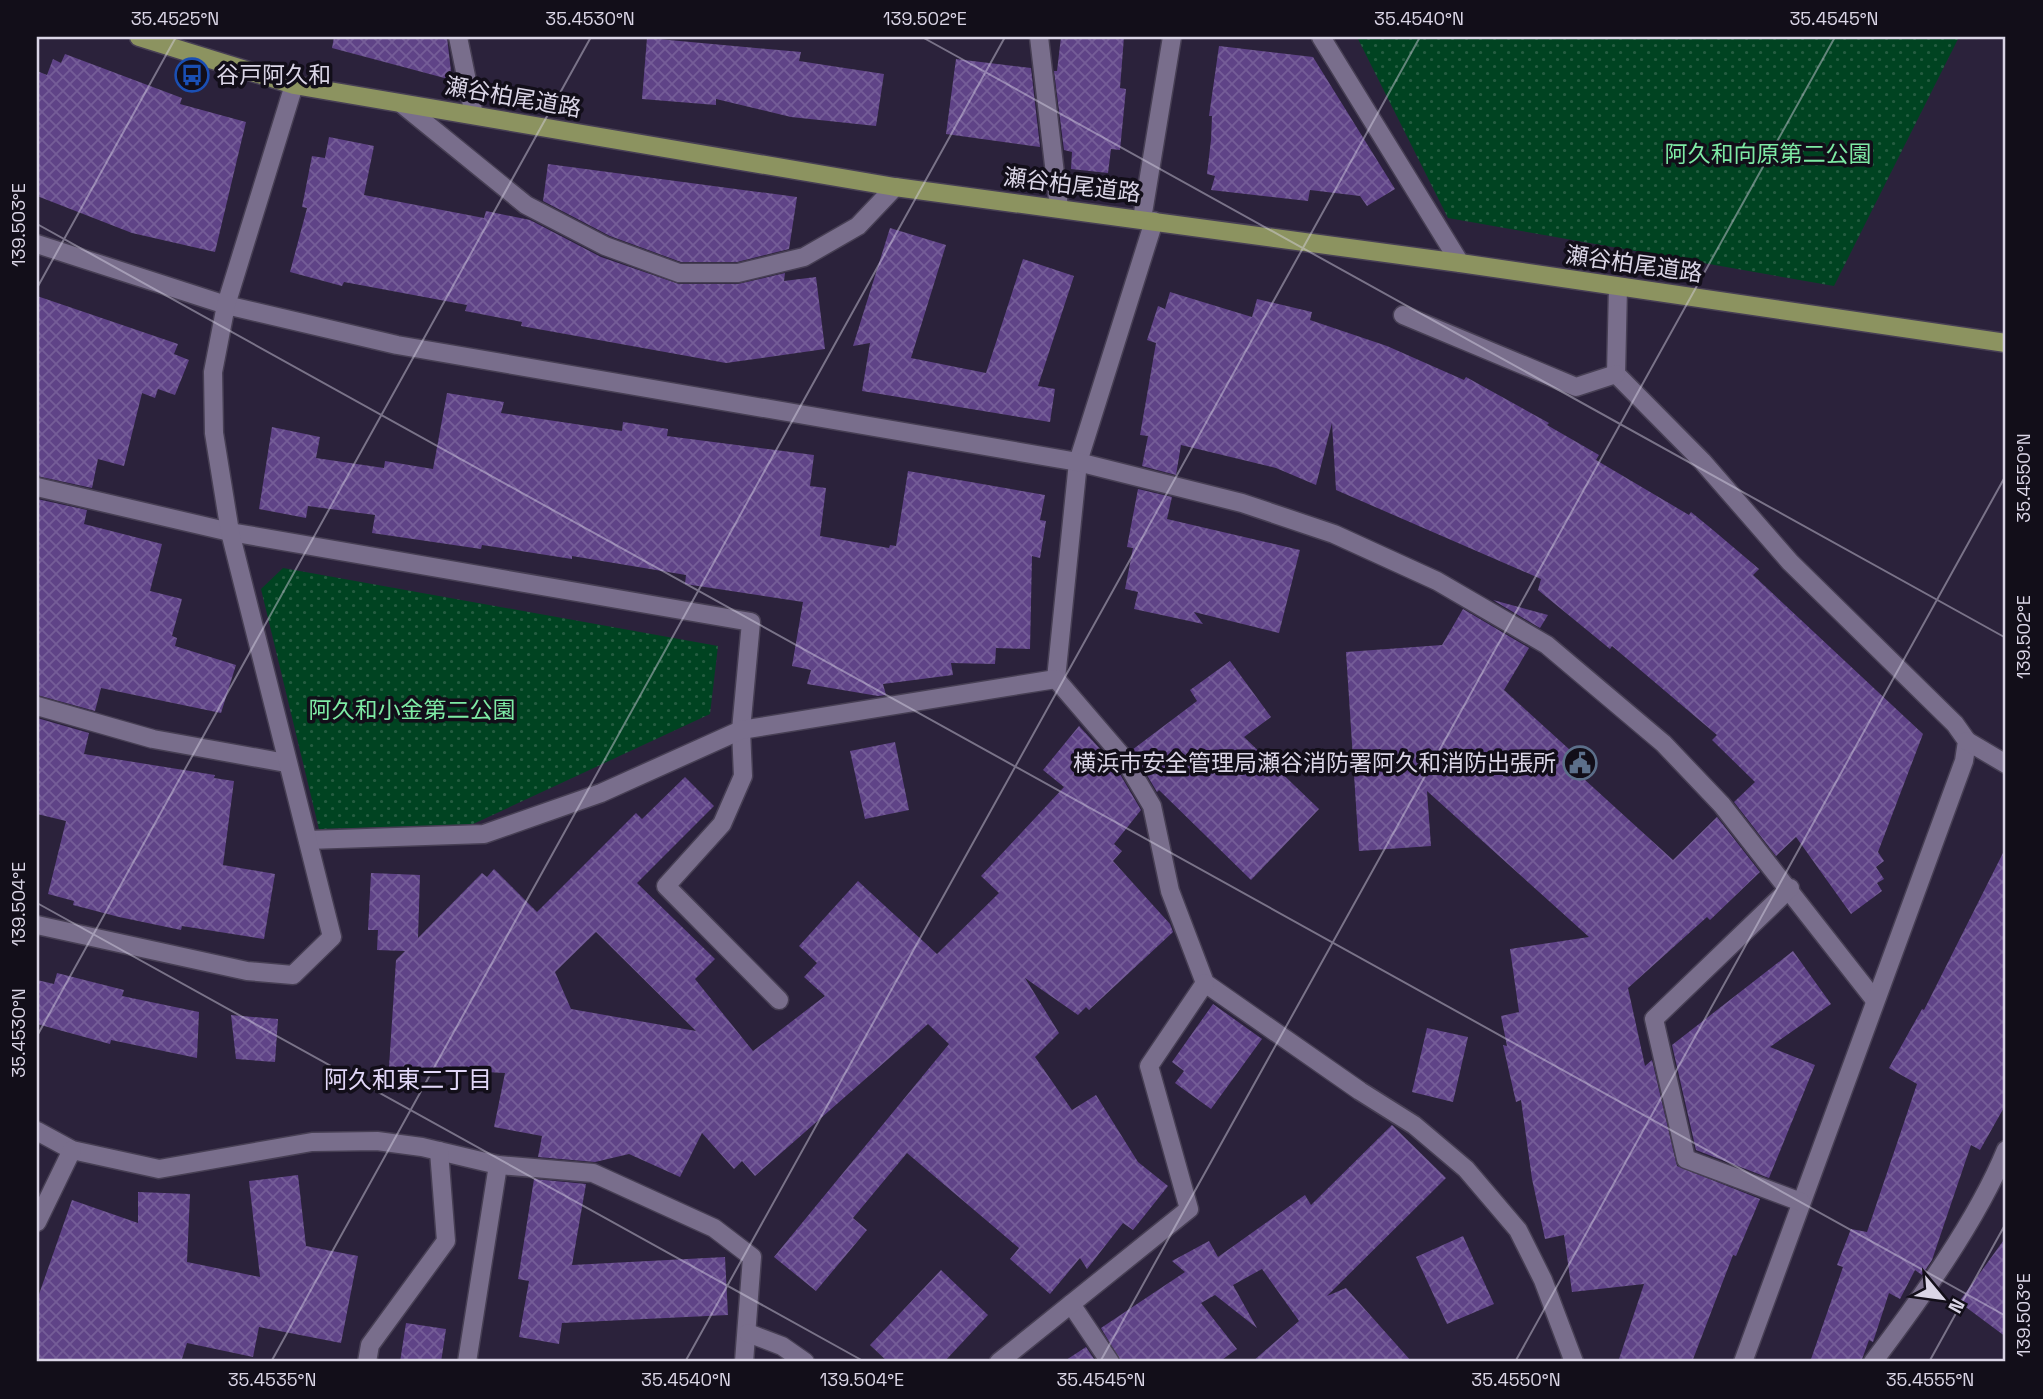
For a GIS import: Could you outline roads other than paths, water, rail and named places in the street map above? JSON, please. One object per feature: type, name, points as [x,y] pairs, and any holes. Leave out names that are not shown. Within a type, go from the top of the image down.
[{"type":"main road","name":"瀬谷柏尾道路","points":[[139,37],[294,85],[895,187],[1460,263],[2006,343]]},
{"type":"street","points":[[458,37],[474,116]]},
{"type":"street","points":[[1039,37],[1059,208]]},
{"type":"street","points":[[1172,37],[1148,220],[1078,462],[1056,679],[1123,757],[1152,806],[1170,891],[1205,983],[1360,1091],[1414,1125],[1466,1169],[1518,1230],[1543,1280],[1574,1362]]},
{"type":"street","points":[[1321,37],[1460,263]]},
{"type":"street","points":[[37,925],[247,971],[293,975],[332,937],[286,763],[230,532],[214,433],[214,372],[226,305],[294,85]]},
{"type":"street","points":[[402,104],[526,205],[605,246],[679,273],[738,273],[804,257],[858,226],[895,187]]},
{"type":"street","points":[[37,244],[226,305],[397,345],[1078,462],[1242,503],[1334,534],[1437,581],[1547,645],[1663,743],[1722,805],[1790,888],[1874,999]]},
{"type":"street","points":[[1618,287],[1616,374],[1702,461],[1790,562],[1955,724],[1967,741],[2006,764]]},
{"type":"street","points":[[1403,315],[1576,387],[1616,374]]},
{"type":"street","points":[[37,487],[230,532],[751,622],[741,730],[743,776],[722,824],[666,886],[779,1000]]},
{"type":"street","points":[[308,840],[484,834],[601,793],[741,730],[1056,679]]},
{"type":"street","points":[[37,706],[153,739],[286,763]]},
{"type":"street","points":[[1743,1362],[1874,999],[1964,761],[1967,741]]},
{"type":"street","points":[[1790,888],[1654,1019],[1686,1158],[1801,1202]]},
{"type":"street","points":[[999,1362],[1189,1209],[1149,1066],[1205,983]]},
{"type":"street","points":[[37,1131],[72,1150],[159,1169],[312,1142],[377,1141],[439,1151],[498,1165],[593,1173],[714,1228],[752,1257],[744,1362]]},
{"type":"street","points":[[37,1222],[72,1150]]},
{"type":"street","points":[[1872,1362],[1944,1260],[1997,1173],[2006,1150]]},
{"type":"street","points":[[367,1362],[370,1345],[446,1241],[439,1151]]},
{"type":"street","points":[[467,1362],[498,1165]]},
{"type":"street","points":[[1071,1304],[1110,1362]]},
{"type":"street","points":[[748,1333],[782,1346],[805,1362]]},
{"type":"place","name":"谷戸阿久和","points":[[192,75]]},
{"type":"place","name":"横浜市安全管理局瀬谷消防署阿久和消防出張所","points":[[1580,763]]},
{"type":"district","name":"阿久和東二丁目","points":[[408,1080]]},
{"type":"park label","name":"阿久和向原第二公園","points":[[1768,154]]},
{"type":"park label","name":"阿久和小金第二公園","points":[[412,710]]}]
